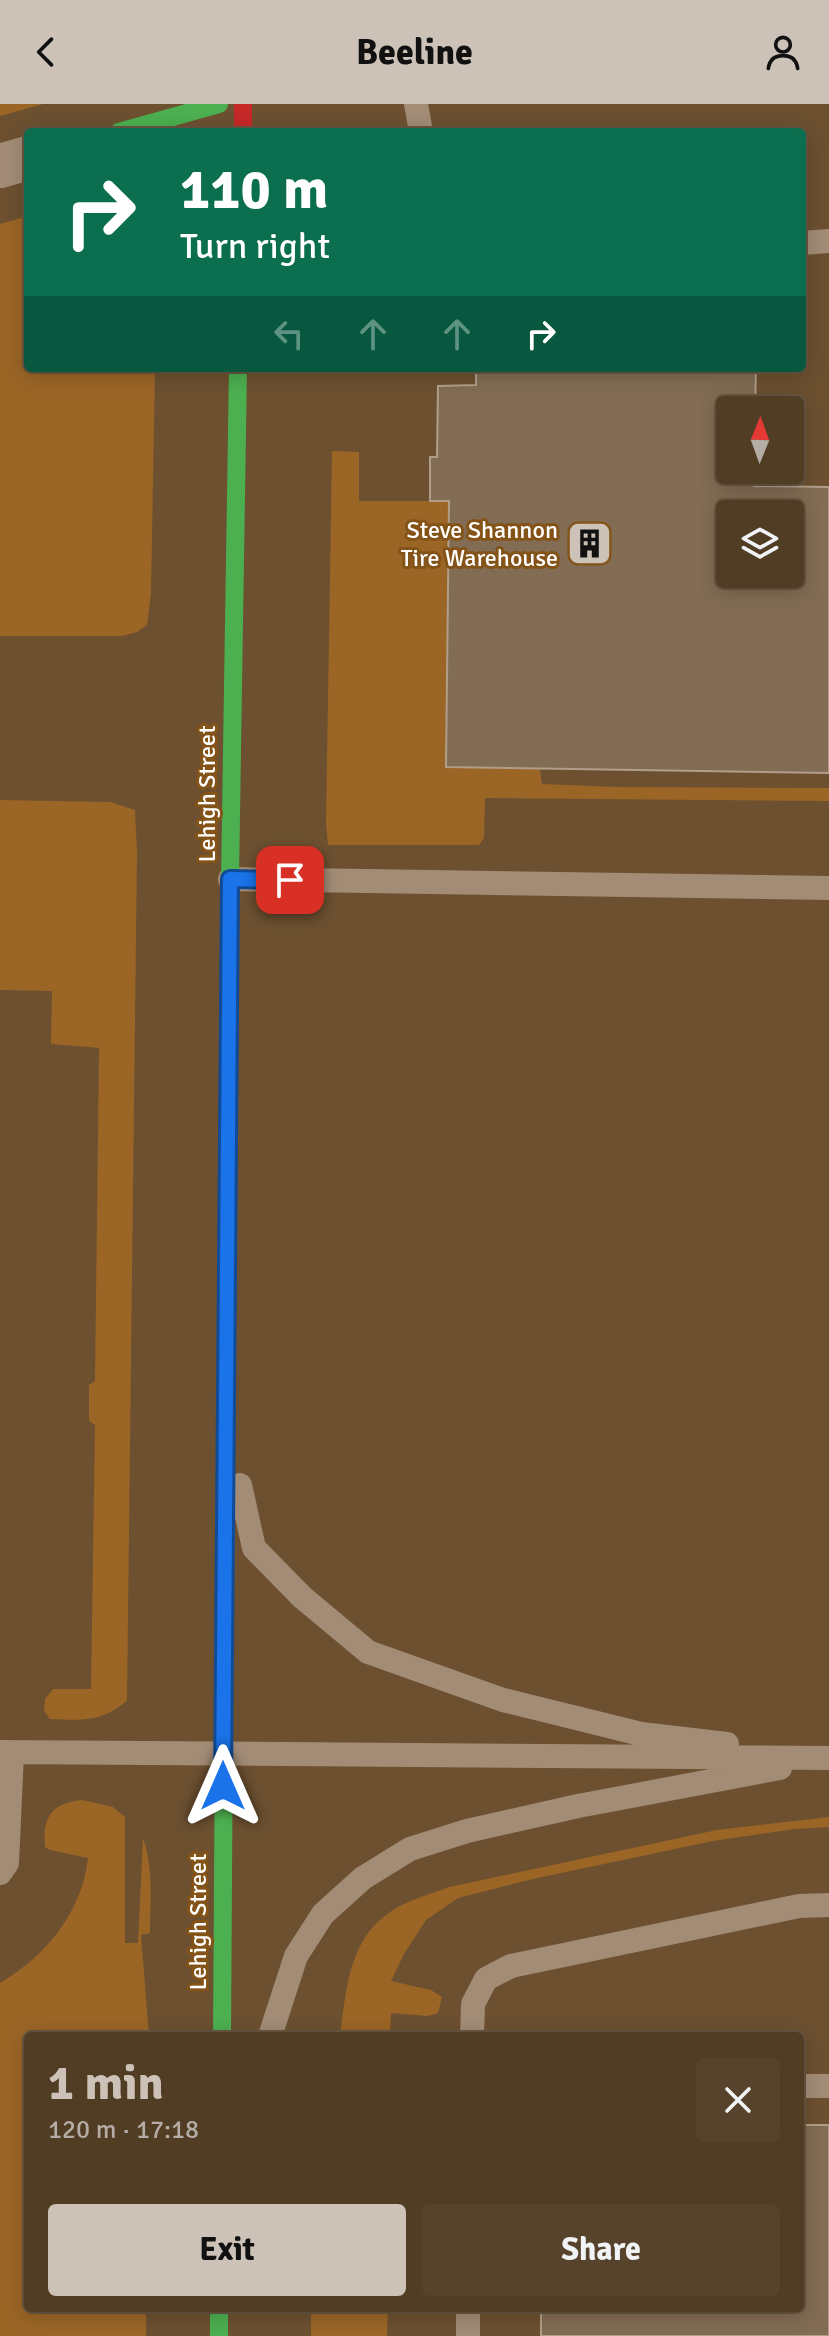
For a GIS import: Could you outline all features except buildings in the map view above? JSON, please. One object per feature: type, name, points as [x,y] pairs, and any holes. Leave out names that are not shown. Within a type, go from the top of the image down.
[{"type":"main road","points":[[133,128],[219,104]]},
{"type":"main road","points":[[243,104],[243,128]]},
{"type":"main road","name":"Lehigh Street","points":[[222,2032],[231,721],[238,372]]},
{"type":"main road","points":[[219,2312],[219,2336]]},
{"type":"street","points":[[0,166],[24,159]]},
{"type":"lane","points":[[416,104],[420,128]]},
{"type":"lane","points":[[806,243],[829,241]]},
{"type":"lane","points":[[230,879],[829,888]]},
{"type":"lane","points":[[227,1424],[254,1548],[302,1597],[368,1652],[503,1700],[641,1734],[829,1758]]},
{"type":"lane","points":[[0,1873],[7,1863],[6,1752],[829,1758]]},
{"type":"lane","points":[[271,2032],[296,1956],[323,1914],[363,1878],[410,1849],[467,1831],[578,1806],[829,1758]]},
{"type":"lane","points":[[472,2032],[473,2004],[486,1979],[511,1966],[799,1906],[829,1905]]},
{"type":"lane","points":[[804,2086],[829,2086]]},
{"type":"lane","points":[[468,2312],[468,2336]]},
{"type":"shaded area","points":[[0,104],[43,104],[0,116]]},
{"type":"shaded area","points":[[24,217],[24,372],[155,372],[151,593],[147,625],[137,632],[122,636],[0,636],[0,224]]},
{"type":"shaded area","points":[[332,451],[359,452],[359,501],[449,501],[446,767],[540,769],[542,784],[829,788],[829,801],[485,798],[484,838],[479,845],[328,845]]},
{"type":"shaded area","points":[[0,800],[110,802],[135,810],[127,1701],[99,1717],[82,1720],[50,1719],[44,1711],[45,1699],[53,1689],[91,1689],[95,1425],[89,1421],[89,1385],[95,1381],[99,1048],[51,1044],[52,991],[0,990]]},
{"type":"shaded area","points":[[82,1800],[113,1807],[125,1817],[125,1943],[138,1943],[143,1838],[151,1885],[150,1933],[141,1935],[149,2032],[24,2032],[24,2312],[146,2312],[146,2336],[0,2336],[0,1983],[46,1946],[59,1931],[78,1897],[88,1858],[50,1850],[45,1847],[44,1836],[51,1813],[63,1804]]},
{"type":"shaded area","points":[[829,1817],[829,1827],[713,1841],[458,1898],[426,1920],[391,1981],[431,1990],[442,1997],[438,2013],[427,2016],[391,2013],[390,2032],[340,2032],[356,1954],[373,1926],[393,1910],[449,1887],[717,1830]]},
{"type":"shaded area","points":[[311,2312],[388,2312],[387,2336],[311,2336]]},
{"type":"traffic: fast","points":[[133,128],[219,104]]},
{"type":"traffic: fast","points":[[230,879],[238,372]]},
{"type":"traffic: fast","points":[[222,2032],[225,1567]]},
{"type":"traffic: fast","points":[[219,2312],[219,2336]]},
{"type":"traffic: slow","points":[[225,1567],[230,879]]},
{"type":"traffic: jam","points":[[243,104],[243,128]]},
{"type":"place","name":"Steve Shannon Tire Warehouse","points":[[589,544]]},
{"type":"route","points":[[223,1786],[230,879],[290,880]]}]
